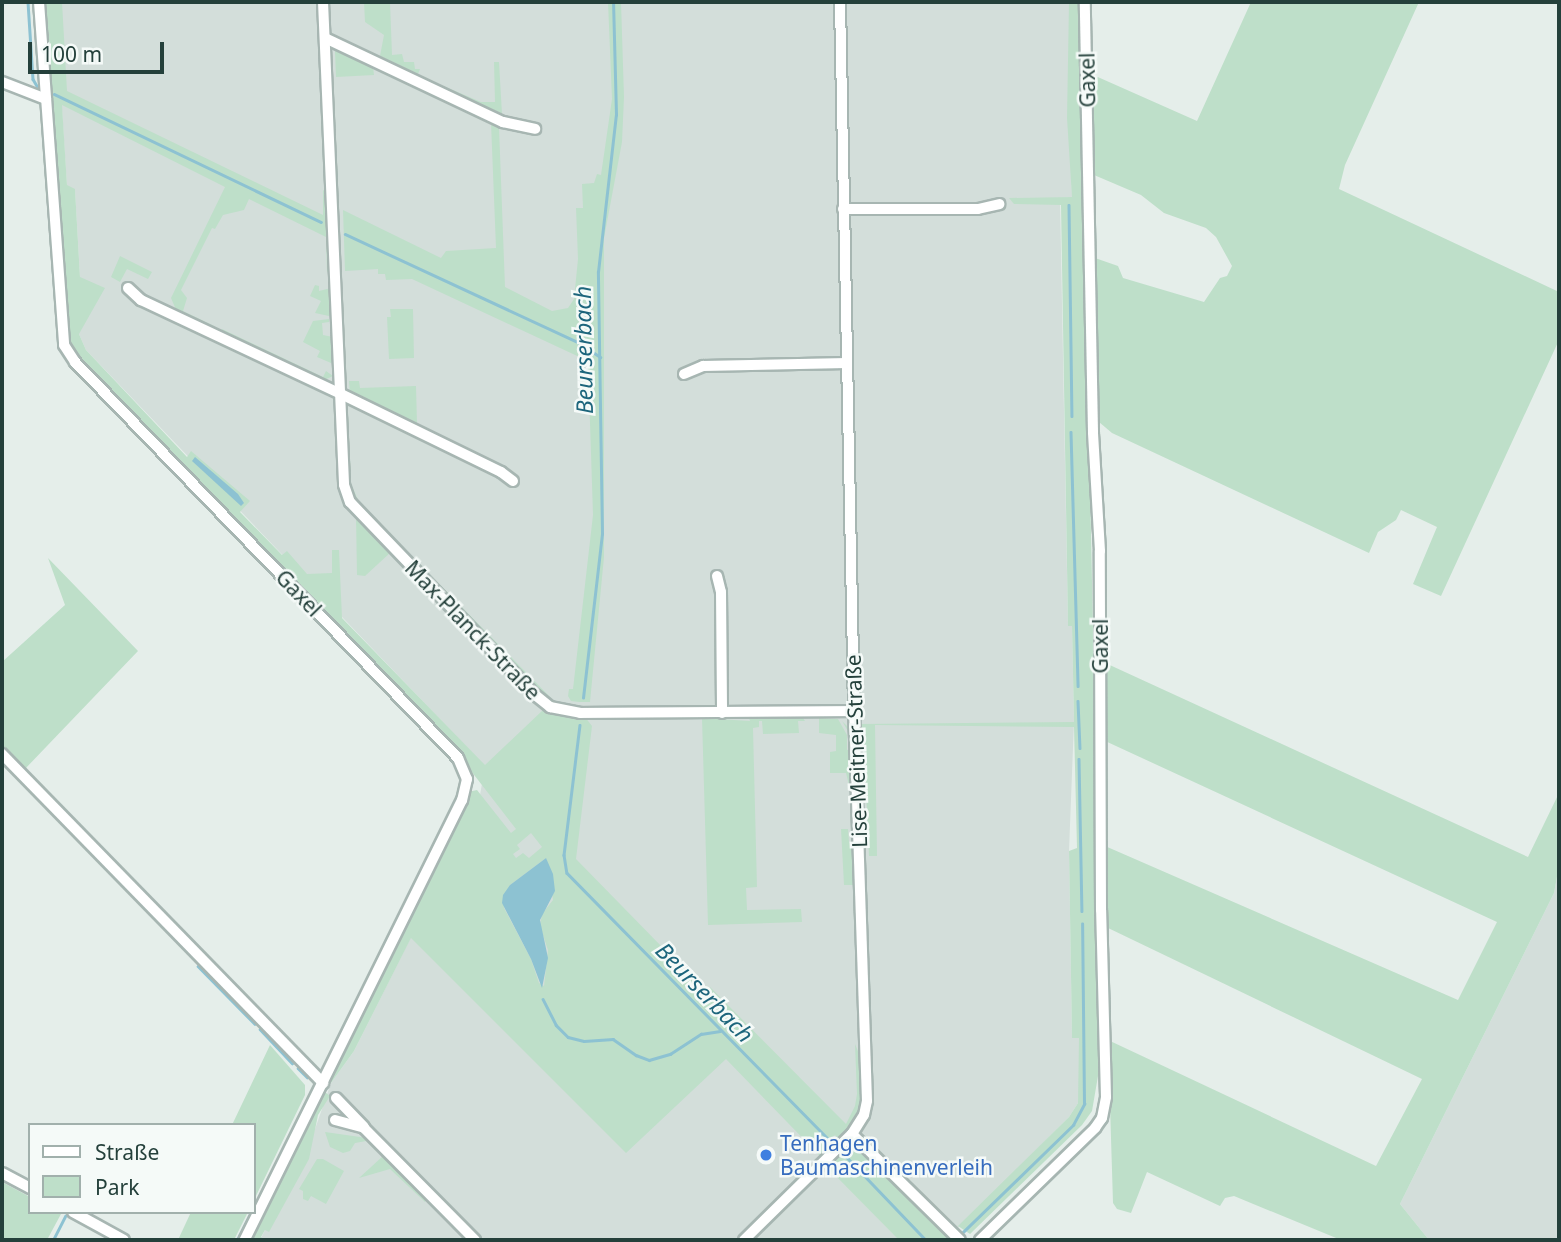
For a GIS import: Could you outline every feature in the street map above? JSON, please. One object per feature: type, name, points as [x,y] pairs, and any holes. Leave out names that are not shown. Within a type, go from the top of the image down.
[{"type":"street","name":"Gaxel","points":[[39,2],[64,345],[70,355],[449,748],[464,769],[467,779],[462,800],[323,1083]]},
{"type":"street","name":"Max-Planck-Straße","points":[[323,2],[344,485],[350,502],[543,702],[558,709],[580,713],[854,711]]},
{"type":"street","name":"Lise-Meitner-Straße","points":[[744,1240],[852,1134],[864,1115],[867,1088],[854,711],[840,2]]},
{"type":"street","name":"Gaxel","points":[[980,1240],[1095,1128],[1102,1118],[1106,1097],[1101,896],[1100,551],[1093,432],[1085,2]]},
{"type":"street","points":[[325,38],[503,122],[535,129]]},
{"type":"street","points":[[2,82],[46,99]]},
{"type":"street","points":[[844,209],[978,209],[999,204]]},
{"type":"street","points":[[128,288],[141,300],[341,394],[501,472],[513,481]]},
{"type":"street","points":[[684,374],[703,366],[847,363]]},
{"type":"street","points":[[717,576],[721,592],[722,713]]},
{"type":"street","points":[[2,754],[323,1083],[245,1240]]},
{"type":"street","points":[[336,1098],[475,1240]]},
{"type":"street","points":[[335,1120],[364,1128]]},
{"type":"street","points":[[852,1134],[960,1240]]},
{"type":"street","points":[[2,1173],[28,1187]]},
{"type":"street","points":[[77,1214],[124,1240]]},
{"type":"shaded area","points":[[55,2],[1069,2],[1072,197],[1060,198],[1068,625],[1072,626],[1074,722],[1069,851],[1072,1037],[1079,1037],[1080,1086],[1078,1103],[1069,1117],[946,1240],[260,1240],[314,1132],[331,1083],[354,1051],[479,801],[485,766],[86,350],[79,334],[80,277],[75,190],[67,186]]},
{"type":"shaded area","points":[[1559,866],[1559,1240],[1429,1240],[1400,1204],[1554,893]]},
{"type":"green space","points":[[42,2],[62,2],[67,91],[323,215],[323,190],[326,192],[330,269],[327,272],[326,237],[249,199],[244,210],[223,215],[215,229],[212,228],[181,290],[187,298],[183,311],[214,326],[209,328],[177,312],[171,298],[225,187],[62,105],[67,185],[75,189],[80,277],[105,288],[79,334],[86,350],[187,457],[191,451],[250,501],[240,512],[282,555],[287,551],[307,574],[332,573],[332,550],[339,550],[342,618],[485,765],[543,710],[585,717],[592,726],[576,859],[709,995],[710,987],[846,1124],[855,1106],[857,1094],[855,1044],[862,1061],[860,1113],[839,1140],[835,1135],[825,1145],[829,1149],[821,1157],[726,1059],[626,1153],[411,938],[354,1051],[331,1083],[328,1079],[468,792],[477,790],[511,833],[516,829],[461,758],[70,352],[66,339]],"holes":[[[531,833],[542,847],[529,858],[523,853],[516,858],[513,854],[520,849],[517,845]],[[546,858],[553,900],[542,914],[540,926],[548,950],[544,986],[539,983],[531,959],[504,908],[510,885]]]},
{"type":"green space","points":[[364,2],[390,2],[392,55],[402,54],[404,62],[414,62],[415,69],[420,69],[418,74],[380,56],[384,35],[365,22]]},
{"type":"green space","points":[[608,2],[621,2],[624,97],[622,142],[604,238],[604,557],[590,702],[579,702],[571,701],[568,696],[569,689],[573,689],[593,515],[588,361],[412,279],[386,280],[385,274],[378,274],[378,269],[345,271],[343,210],[441,258],[446,251],[496,248],[491,123],[499,127],[505,287],[552,311],[568,308],[574,299],[578,259],[576,208],[583,208],[582,184],[594,183],[597,174],[601,175],[612,99]]},
{"type":"green space","points":[[1069,2],[1080,2],[1099,919],[1098,1076],[1092,1111],[1082,1125],[970,1234],[958,1226],[1069,1117],[1078,1103],[1079,1038],[1072,1038],[1069,851],[1077,848],[1074,727],[875,725],[877,856],[869,856],[864,742],[860,724],[1074,722],[1072,626],[1068,626],[1061,205],[1014,204],[1009,198],[1072,197],[1067,118]]},
{"type":"green space","points":[[1251,2],[1419,2],[1345,165],[1339,189],[1559,292],[1559,340],[1441,596],[1413,584],[1437,527],[1401,510],[1396,520],[1378,532],[1369,553],[1112,433],[1099,422],[1095,258],[1118,266],[1123,278],[1204,302],[1220,278],[1227,276],[1232,266],[1216,237],[1206,228],[1164,213],[1141,195],[1094,175],[1091,74],[1197,121]]},
{"type":"green space","points":[[335,51],[373,67],[374,75],[336,77]]},
{"type":"green space","points":[[494,62],[499,62],[502,114],[441,85],[481,102],[495,102]]},
{"type":"green space","points":[[120,256],[152,272],[148,279],[127,269],[120,282],[111,277]]},
{"type":"green space","points":[[315,285],[319,286],[319,291],[331,288],[332,313],[329,316],[315,313],[321,301],[310,296]]},
{"type":"green space","points":[[390,309],[413,309],[414,358],[389,359],[387,317],[391,317]]},
{"type":"green space","points":[[329,319],[329,322],[322,323],[323,335],[333,337],[334,360],[331,363],[317,357],[320,351],[303,342],[313,321]]},
{"type":"green space","points":[[222,329],[323,377],[326,371],[333,376],[322,381],[223,334]]},
{"type":"green space","points":[[349,381],[359,381],[360,388],[416,386],[417,423],[350,393]]},
{"type":"green space","points":[[348,413],[351,484],[359,502],[552,699],[540,693],[355,501],[348,481]]},
{"type":"green space","points":[[356,516],[391,552],[365,576],[357,575]]},
{"type":"green space","points":[[48,558],[138,651],[24,770],[2,746],[2,662],[65,605]]},
{"type":"green space","points":[[1101,661],[1528,857],[1559,793],[1559,866],[1554,893],[1400,1204],[1429,1240],[1341,1240],[1234,1196],[1225,1198],[1220,1206],[1147,1172],[1131,1213],[1117,1209],[1113,1203],[1108,1040],[1376,1166],[1422,1079],[1106,927],[1105,846],[1458,1000],[1497,922],[1103,740]]},
{"type":"green space","points":[[702,718],[750,721],[749,718],[803,718],[805,721],[798,721],[799,733],[763,734],[762,721],[759,721],[759,727],[753,728],[757,887],[746,888],[747,910],[801,909],[802,922],[708,925]]},
{"type":"green space","points":[[819,718],[838,719],[847,735],[847,750],[850,749],[849,733],[842,721],[850,729],[853,781],[849,785],[846,773],[830,773],[830,752],[836,751],[836,735],[819,733]]},
{"type":"green space","points":[[841,829],[848,829],[849,842],[855,846],[854,885],[844,885]]},
{"type":"green space","points":[[270,1045],[305,1085],[305,1095],[256,1196],[256,1123],[233,1123]]},
{"type":"green space","points":[[325,1092],[330,1096],[318,1115],[309,1159],[269,1232],[265,1230],[261,1237],[265,1240],[247,1240]]},
{"type":"green space","points":[[325,1132],[367,1138],[377,1148],[375,1150],[366,1141],[355,1143],[350,1151],[343,1153],[330,1147]]},
{"type":"green space","points":[[852,1142],[955,1240],[899,1240],[826,1166]]},
{"type":"green space","points":[[383,1156],[427,1198],[425,1202],[390,1169],[359,1178]]},
{"type":"green space","points":[[317,1159],[323,1159],[344,1171],[326,1204],[311,1196],[308,1201],[303,1199],[303,1191],[299,1189]]},
{"type":"green space","points":[[2,1182],[28,1196],[28,1214],[61,1214],[47,1240],[2,1240]]},
{"type":"green space","points":[[190,1214],[247,1214],[234,1240],[178,1240]]},
{"type":"water","points":[[195,457],[238,494],[244,503],[241,506],[192,461]]},
{"type":"water","points":[[546,858],[553,874],[555,891],[540,920],[548,958],[542,988],[531,959],[502,903],[503,895],[510,885]]},
{"type":"waterway","points":[[28,2],[33,79],[37,86]]},
{"type":"waterway","name":"Beurserbach","points":[[583,698],[602,534],[598,272],[616,115],[613,2]]},
{"type":"waterway","points":[[54,94],[321,222]]},
{"type":"waterway","points":[[1069,205],[1072,416]]},
{"type":"waterway","points":[[345,234],[578,342],[600,357]]},
{"type":"waterway","points":[[1071,432],[1078,686]]},
{"type":"waterway","points":[[1078,701],[1080,748]]},
{"type":"waterway","name":"Beurserbach","points":[[580,725],[564,855],[567,873],[835,1146]]},
{"type":"waterway","points":[[1079,759],[1082,911]]},
{"type":"waterway","points":[[962,1233],[1073,1125],[1084,1104],[1082,924]]},
{"type":"waterway","points":[[198,966],[255,1024]]},
{"type":"waterway","points":[[543,999],[556,1025],[568,1037],[584,1041],[613,1039],[636,1055],[649,1060],[670,1054],[701,1034],[720,1031]]},
{"type":"waterway","points":[[260,1029],[292,1063]]},
{"type":"waterway","points":[[298,1068],[307,1077]]},
{"type":"waterway","points":[[256,1204],[310,1096]]},
{"type":"waterway","name":"Beurserbach","points":[[840,1150],[926,1240]]},
{"type":"waterway","points":[[237,1240],[250,1214]]},
{"type":"waterway","points":[[53,1240],[65,1216]]},
{"type":"place","name":"Tenhagen Baumaschinenverleih","points":[[766,1155]]}]
